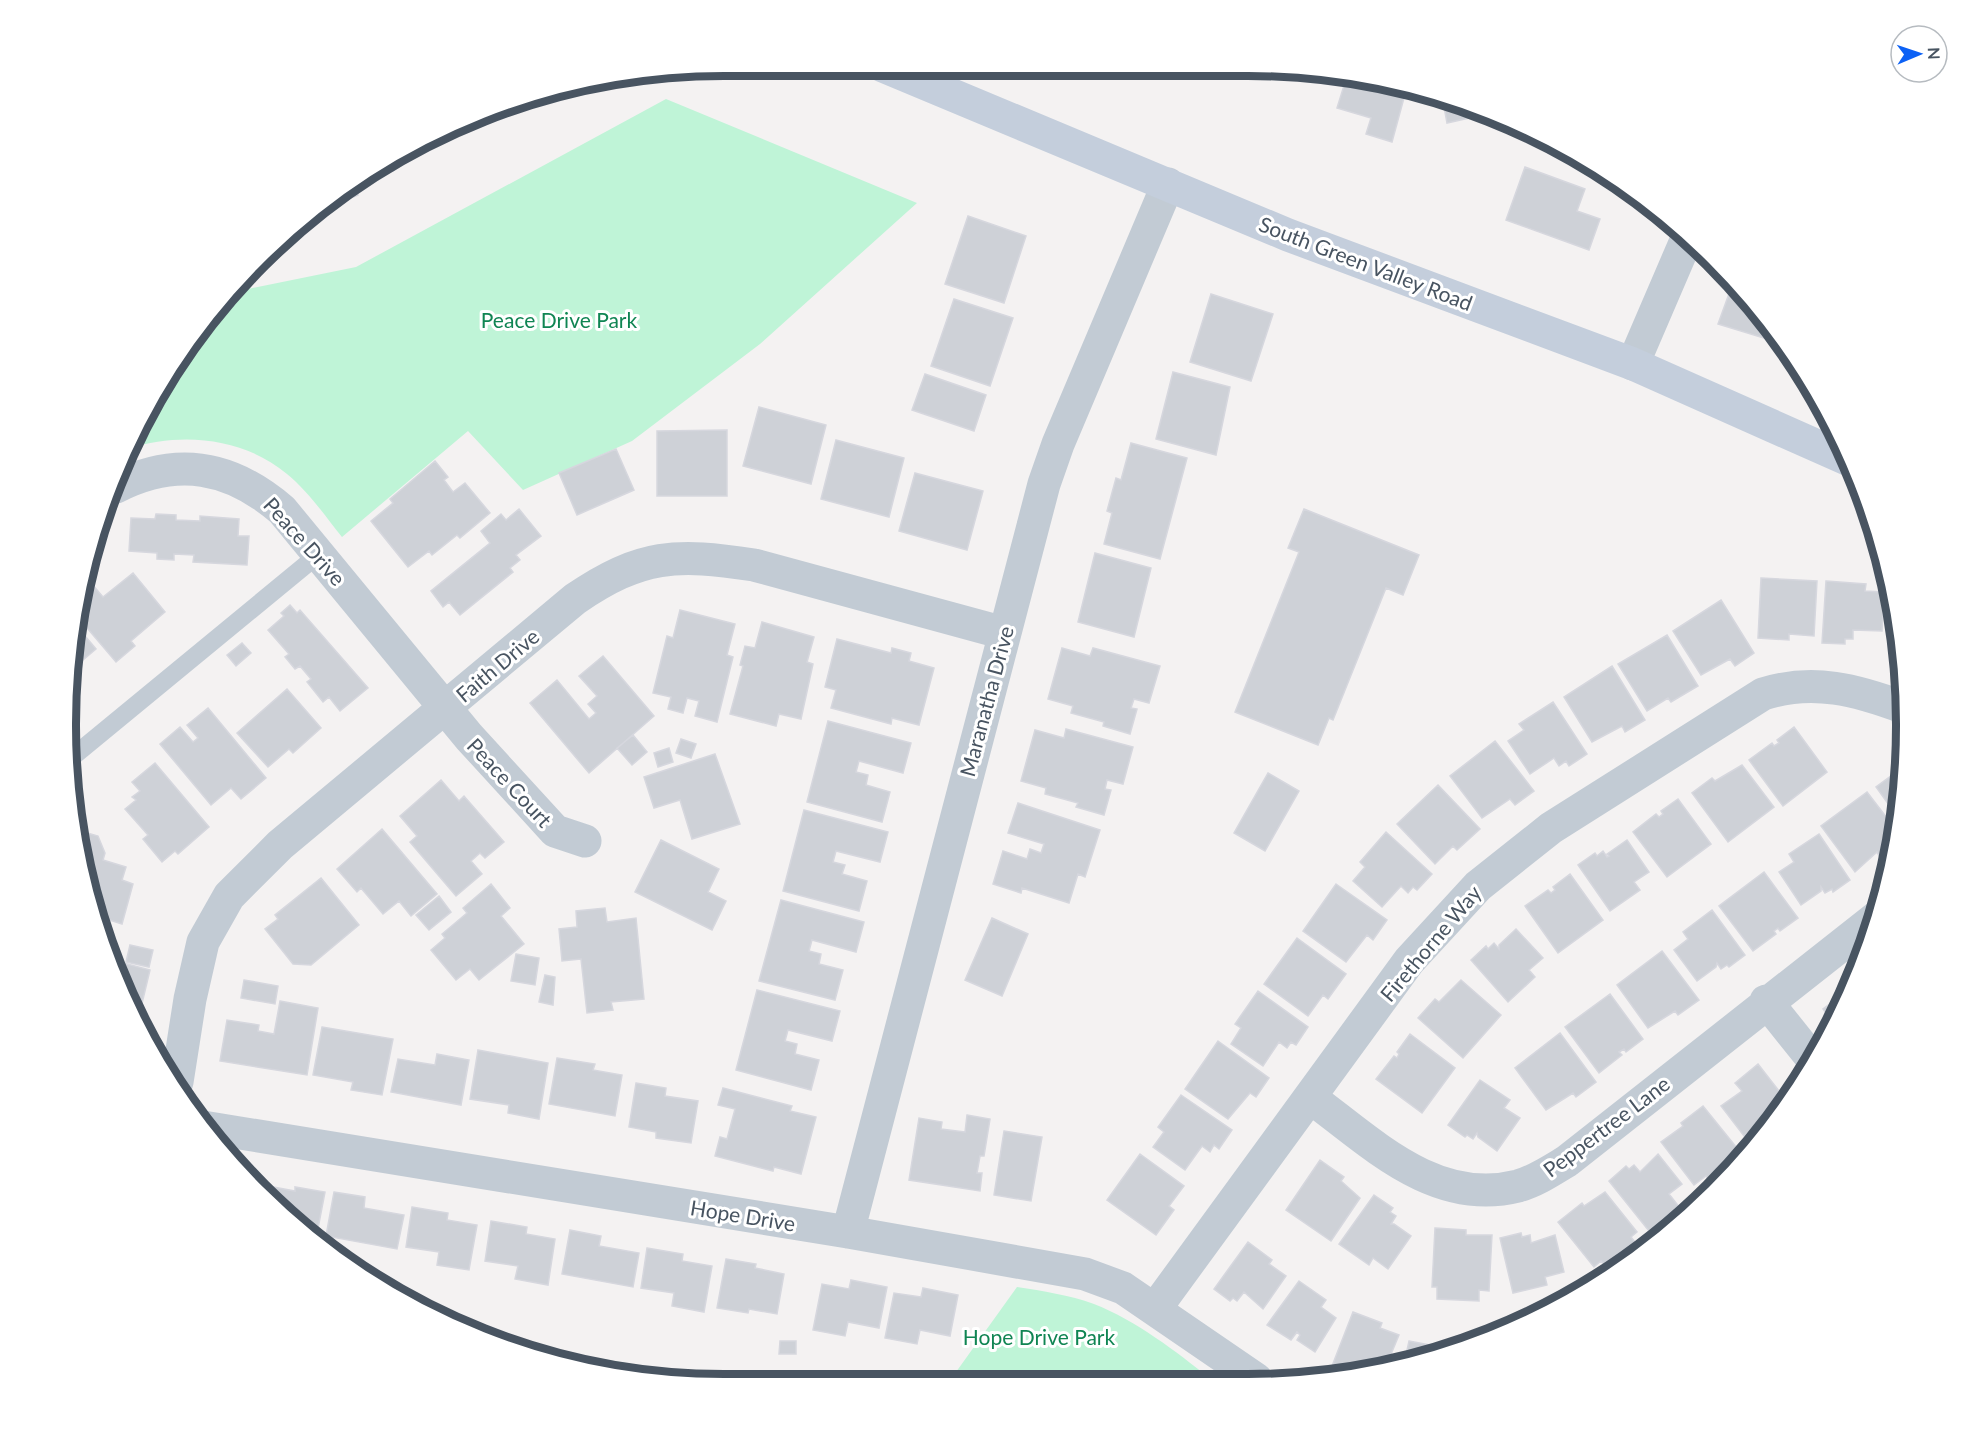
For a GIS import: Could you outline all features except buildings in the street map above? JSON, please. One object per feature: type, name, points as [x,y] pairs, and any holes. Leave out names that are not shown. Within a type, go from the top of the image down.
[{"type":"main road","name":"South Green Valley Road","points":[[907,76],[1288,235],[1633,364],[1837,455]]},
{"type":"street","name":"Maranatha Drive","points":[[848,1232],[1004,633],[1058,444],[1168,184]]},
{"type":"street","points":[[1633,364],[1684,245]]},
{"type":"street","name":"Peace Drive","points":[[123,484],[146,474],[182,469],[224,474],[244,482],[270,499],[282,510],[446,708]]},
{"type":"street","name":"Faith Drive","points":[[179,1073],[203,942],[229,896],[280,845],[575,599],[602,580],[626,568],[674,558],[698,558],[754,565],[1004,633]]},
{"type":"street","name":"Firethorne Way","points":[[1155,1309],[1409,961],[1478,885],[1551,828],[1763,694],[1783,687],[1819,685],[1866,694],[1896,705]]},
{"type":"street","name":"Peace Court","points":[[446,708],[469,737],[555,831],[585,840]]},
{"type":"street","name":"Peppertree Lane","points":[[1311,1098],[1372,1143],[1430,1181],[1449,1187],[1475,1190],[1519,1186],[1567,1161],[1864,926]]},
{"type":"street","points":[[1767,1001],[1808,1053]]},
{"type":"street","name":"Hope Drive","points":[[219,1130],[848,1232],[1085,1274],[1123,1288],[1249,1374]]},
{"type":"lane","points":[[77,753],[319,554]]},
{"type":"green space","name":"Peace Drive Park","points":[[666,99],[917,203],[760,344],[632,441],[523,490],[468,431],[342,537],[295,481],[270,462],[251,452],[231,445],[191,439],[140,445],[163,401],[186,365],[244,290],[356,267]]},
{"type":"green space","name":"Hope Drive Park","points":[[1017,1287],[1075,1298],[1110,1311],[1155,1337],[1205,1374],[955,1374]]},
{"type":"green space","points":[[562,1352],[675,1371],[598,1361]]}]
